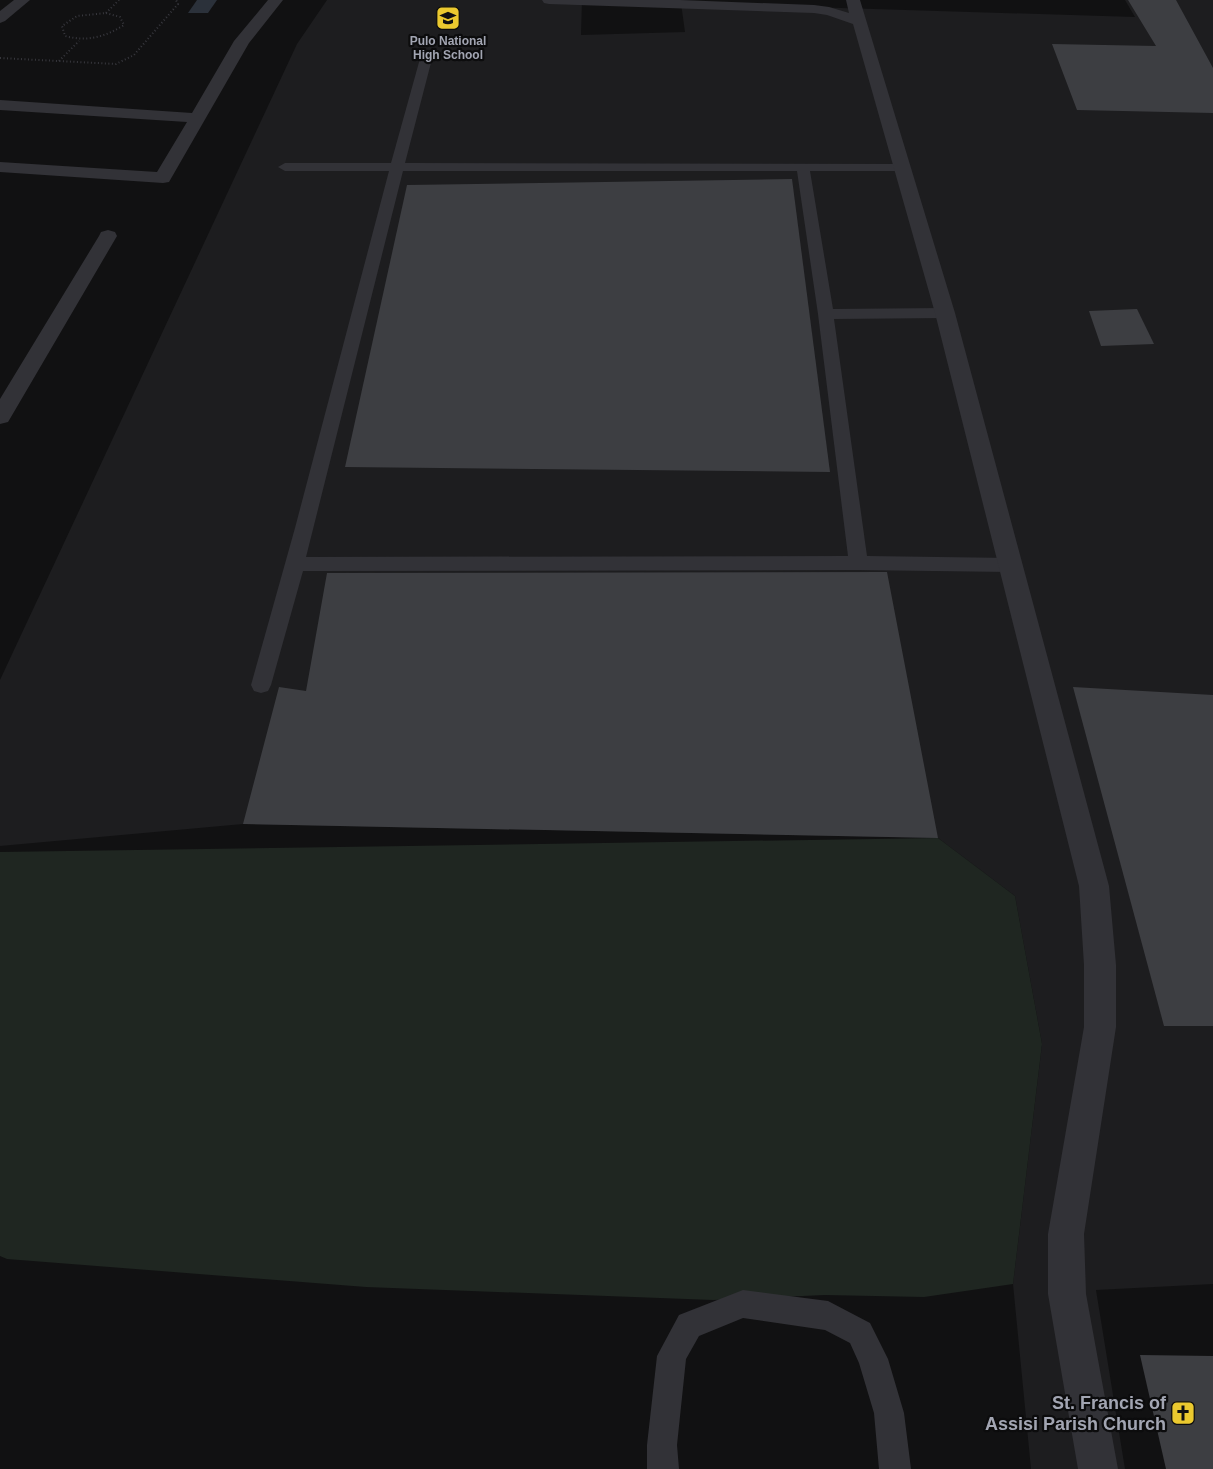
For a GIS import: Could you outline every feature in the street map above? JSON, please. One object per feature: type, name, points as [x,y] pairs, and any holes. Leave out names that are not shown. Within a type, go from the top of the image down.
[{"type":"street","points":[[0,18],[23,0]]},
{"type":"street","points":[[0,167],[164,178],[196,118],[242,41],[276,0]]},
{"type":"street","points":[[550,0],[855,11],[904,167],[945,312],[1094,886],[1100,966],[1100,1027],[1066,1234],[1067,1294],[1098,1469]]},
{"type":"street","points":[[0,105],[196,118]]},
{"type":"street","points":[[0,417],[108,236]]},
{"type":"lane","points":[[261,685],[297,564],[396,169],[427,54]]},
{"type":"lane","points":[[285,167],[396,169],[904,167]]},
{"type":"lane","points":[[803,168],[826,314],[858,563]]},
{"type":"lane","points":[[826,314],[945,312]]},
{"type":"lane","points":[[297,564],[858,563],[1010,565]]},
{"type":"lane","points":[[663,1469],[662,1445],[672,1356],[689,1325],[743,1304],[828,1316],[860,1332],[873,1359],[889,1413],[896,1469]]},
{"type":"path","points":[[106,13],[119,0]]},
{"type":"path","points":[[0,58],[116,64],[134,55],[178,4],[176,0]]},
{"type":"path","points":[[106,13],[120,17],[124,25],[108,36],[79,41],[66,36],[62,26],[77,16],[106,13]]},
{"type":"path","points":[[59,62],[79,41]]},
{"type":"shaded area","points":[[197,0],[217,0],[208,13],[188,13]]},
{"type":"shaded area","points":[[327,0],[582,0],[581,35],[685,32],[681,3],[1135,17],[1125,0],[1213,0],[1213,1284],[1096,1290],[1125,1469],[1031,1469],[1013,1284],[1042,1044],[1015,896],[938,838],[243,824],[0,846],[0,680],[297,44]]},
{"type":"shaded area","points":[[938,838],[1015,896],[1042,1044],[1013,1284],[924,1297],[825,1295],[713,1300],[366,1287],[7,1259],[0,1256],[0,852]]},
{"type":"building","points":[[1128,0],[1176,0],[1213,68],[1213,113],[1077,110],[1052,44],[1156,46]]},
{"type":"building","points":[[792,179],[830,472],[345,467],[407,185]]},
{"type":"building","points":[[1137,309],[1154,344],[1101,346],[1089,311]]},
{"type":"building","points":[[887,572],[938,838],[243,824],[279,687],[306,691],[327,573]]},
{"type":"building","points":[[1073,687],[1213,695],[1213,1026],[1164,1026]]},
{"type":"building","name":"St. Francis of Assisi Parish Church","points":[[1140,1355],[1213,1356],[1213,1469],[1166,1469]]},
{"type":"place","name":"Pulo National High School","points":[[448,18]]},
{"type":"place","name":"St. Francis of Assisi Parish Church","points":[[1183,1413]]}]
